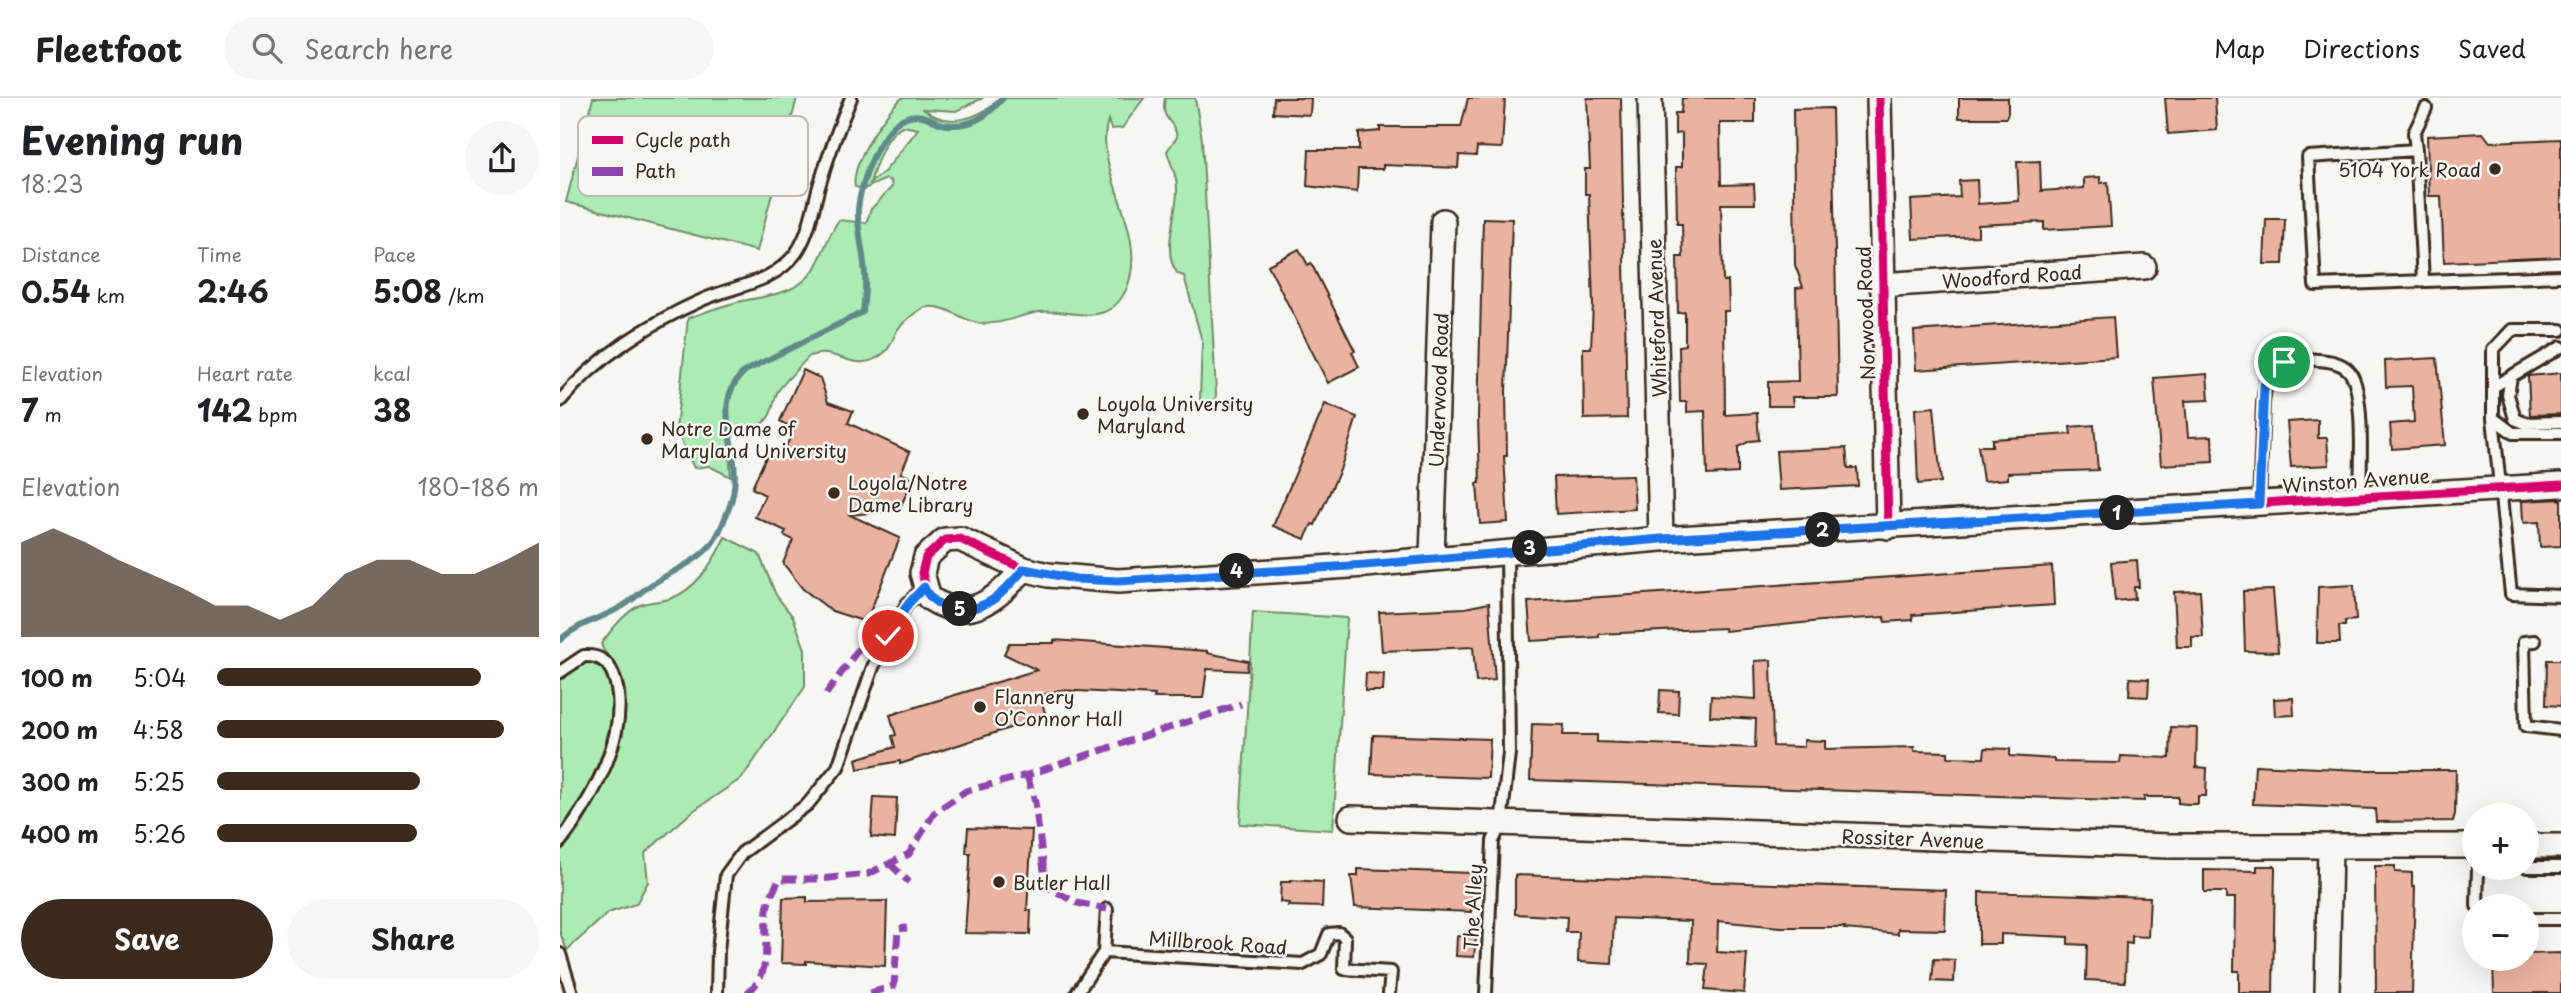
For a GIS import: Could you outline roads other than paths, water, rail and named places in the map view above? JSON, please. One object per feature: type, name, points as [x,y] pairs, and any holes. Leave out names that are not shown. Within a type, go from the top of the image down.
[{"type":"street","name":"Whiteford Avenue","points":[[1650,98],[1661,539]]},
{"type":"street","name":"Norwood Road","points":[[1879,98],[1888,527]]},
{"type":"street","name":"Underwood Road","points":[[1432,558],[1443,221]]},
{"type":"street","name":"Woodford Road","points":[[1881,285],[2144,267]]},
{"type":"street","name":"Winston Avenue","points":[[924,587],[922,572],[926,557],[946,540],[970,542],[1024,569],[1076,579],[1118,581],[1661,539],[2561,485]]},
{"type":"street","points":[[924,587],[929,598],[941,606],[973,609],[998,595],[1024,569]]},
{"type":"street","name":"Rossiter Avenue","points":[[1351,818],[1912,839],[2330,847],[2462,846]]},
{"type":"street","points":[[2539,846],[2561,846]]},
{"type":"street","points":[[2326,993],[2330,847]]},
{"type":"lane","points":[[560,401],[597,366],[660,321],[704,299],[762,280],[786,264],[804,237],[825,167],[851,98]]},
{"type":"lane","points":[[2423,281],[2414,133],[2426,108]]},
{"type":"lane","points":[[2416,150],[2308,157],[2315,285],[2561,276]]},
{"type":"lane","points":[[2561,330],[2512,330],[2493,350],[2493,418],[2498,487],[2508,541],[2511,594],[2561,596]]},
{"type":"lane","points":[[2493,387],[2561,347]]},
{"type":"lane","points":[[2259,504],[2263,403],[2267,374],[2284,362],[2306,358],[2334,362],[2349,371],[2357,390],[2360,498]]},
{"type":"lane","points":[[2511,377],[2508,395],[2515,419],[2525,423],[2561,422]]},
{"type":"lane","points":[[2493,418],[2513,433],[2561,433]]},
{"type":"lane","name":"The Alley","points":[[1486,993],[1493,841],[1501,824],[1509,753],[1507,550]]},
{"type":"lane","points":[[717,993],[718,951],[726,874],[742,853],[808,804],[838,767],[883,646],[897,619],[924,587]]},
{"type":"lane","points":[[2535,641],[2524,642],[2526,726],[2561,730]]},
{"type":"lane","points":[[560,672],[584,656],[600,658],[608,664],[614,676],[618,710],[612,745],[604,765],[560,842]]},
{"type":"lane","points":[[2539,867],[2561,867]]},
{"type":"lane","points":[[1077,993],[1104,952],[1107,909]]},
{"type":"lane","points":[[2539,919],[2561,919]]},
{"type":"lane","name":"Millbrook Road","points":[[1104,952],[1303,964],[1321,954],[1329,934],[1339,933],[1345,938],[1344,969],[1391,972],[1389,993]]},
{"type":"lane","points":[[560,954],[572,993]]},
{"type":"waterway","points":[[560,640],[574,629],[629,602],[651,585],[693,560],[716,538],[734,488],[735,469],[727,417],[728,401],[733,385],[745,371],[863,312],[865,279],[858,210],[869,166],[886,134],[909,116],[927,117],[942,124],[969,123],[991,111],[1003,98]]},
{"type":"place","name":"5104 York Road","points":[[2495,169]]},
{"type":"place","name":"Loyola University Maryland","points":[[1083,414]]},
{"type":"place","name":"Notre Dame of Maryland University","points":[[647,439]]},
{"type":"place","name":"Loyola/Notre Dame Library","points":[[834,493]]},
{"type":"place","name":"Flannery O’Connor Hall","points":[[980,707]]},
{"type":"place","name":"Butler Hall","points":[[999,882]]}]
